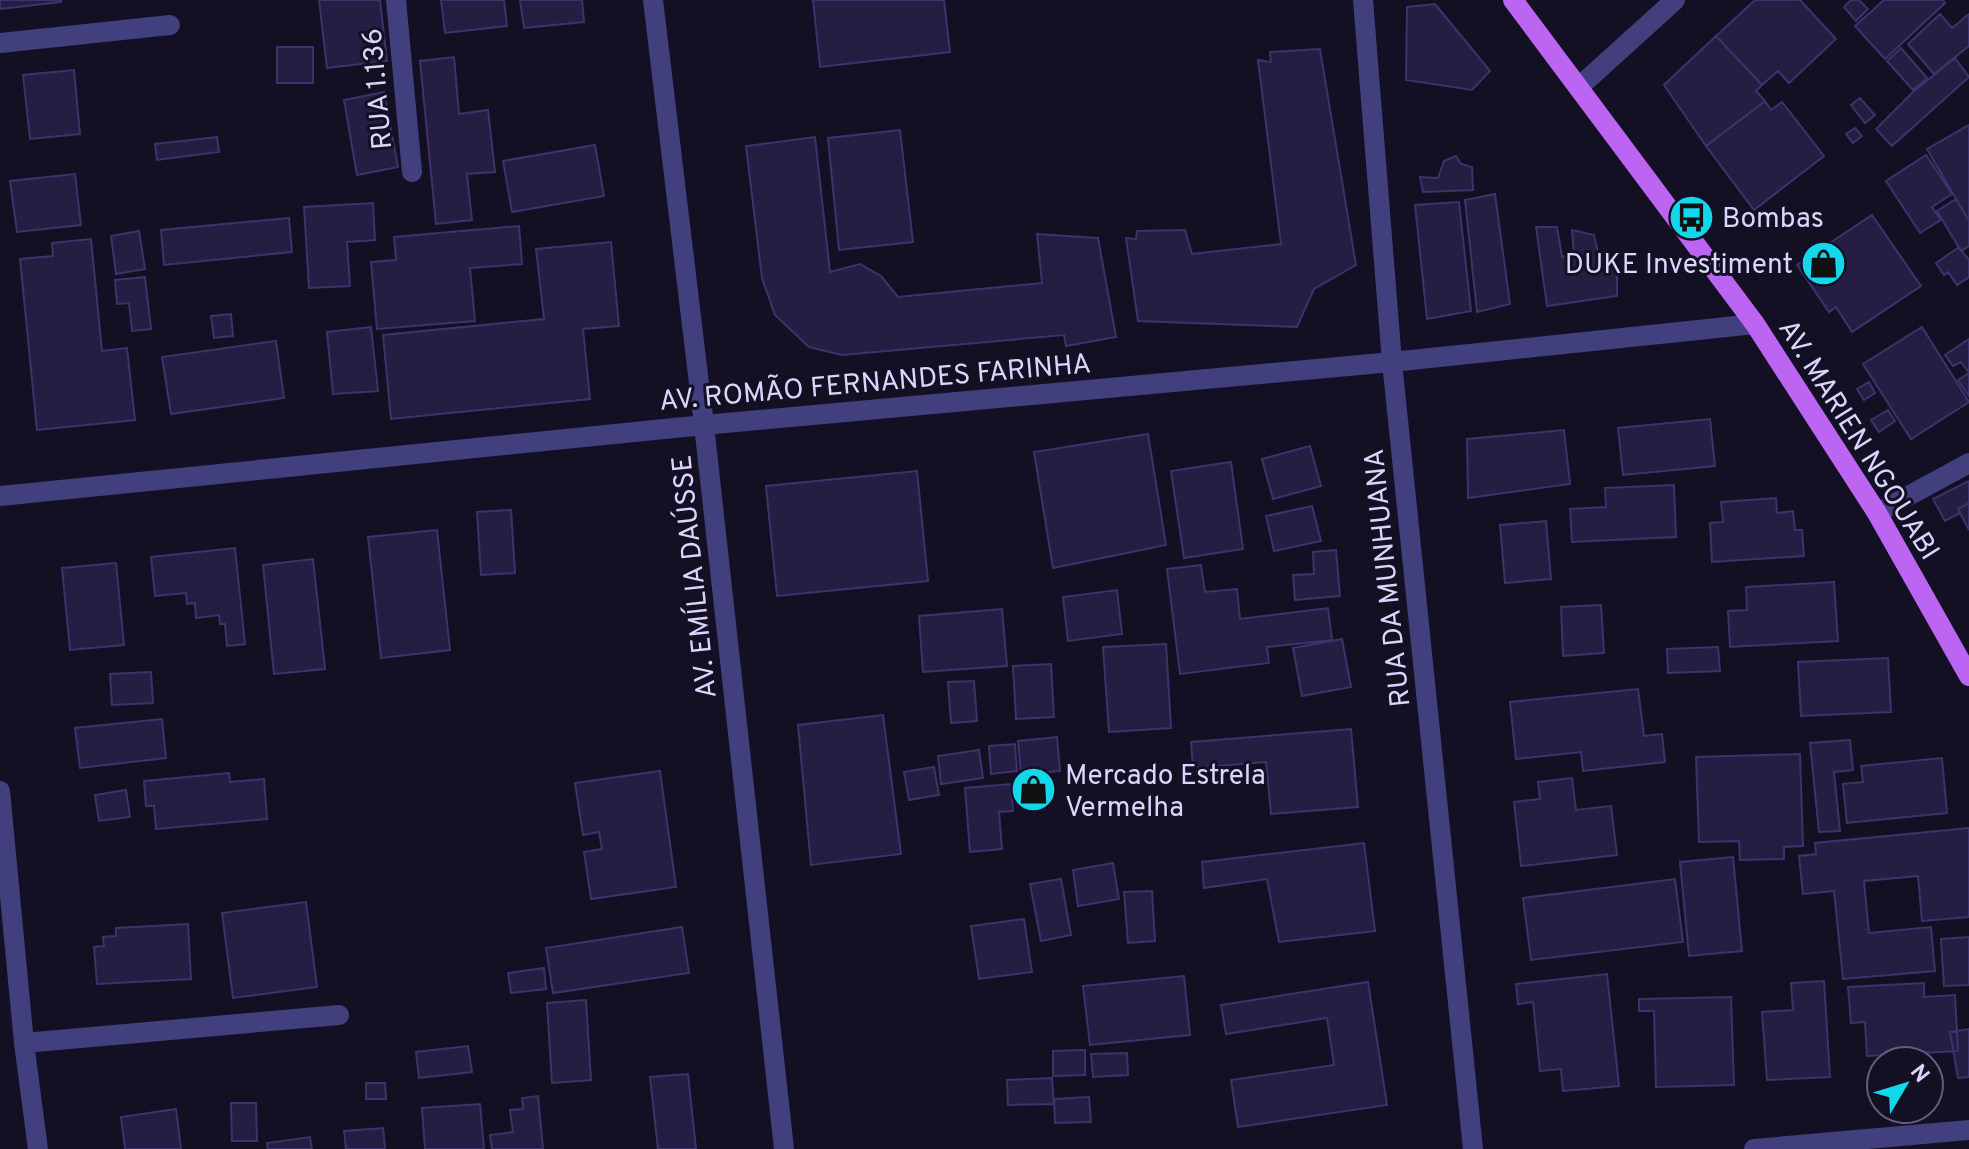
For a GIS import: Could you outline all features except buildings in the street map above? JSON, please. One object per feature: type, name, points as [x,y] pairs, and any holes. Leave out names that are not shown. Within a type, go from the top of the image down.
[{"type":"main road","name":"AV. MARIEN NGOUABI","points":[[1513,0],[1755,324],[1877,513],[1969,676]]},
{"type":"street","name":"RUA 1.136","points":[[396,0],[412,172]]},
{"type":"street","name":"AV. EMÍLIA DAÚSSE","points":[[653,0],[704,425],[784,1149]]},
{"type":"street","name":"RUA DA MUNHUANA","points":[[1363,0],[1392,362],[1473,1149]]},
{"type":"street","points":[[1579,87],[1675,0]]},
{"type":"street","points":[[0,43],[170,25]]},
{"type":"street","name":"AV. ROMÃO FERNANDES FARINHA","points":[[0,496],[704,425],[1392,362],[1755,324]]},
{"type":"street","points":[[1877,513],[1969,463]]},
{"type":"street","points":[[0,791],[24,1043],[38,1149]]},
{"type":"street","points":[[24,1043],[339,1015]]},
{"type":"street","points":[[1754,1149],[1969,1130]]},
{"type":"place","name":"Bombas","points":[[1691,217]]},
{"type":"place","name":"DUKE Investiment","points":[[1824,263]]},
{"type":"place","name":"Mercado Estrela Vermelha","points":[[1034,790]]}]
